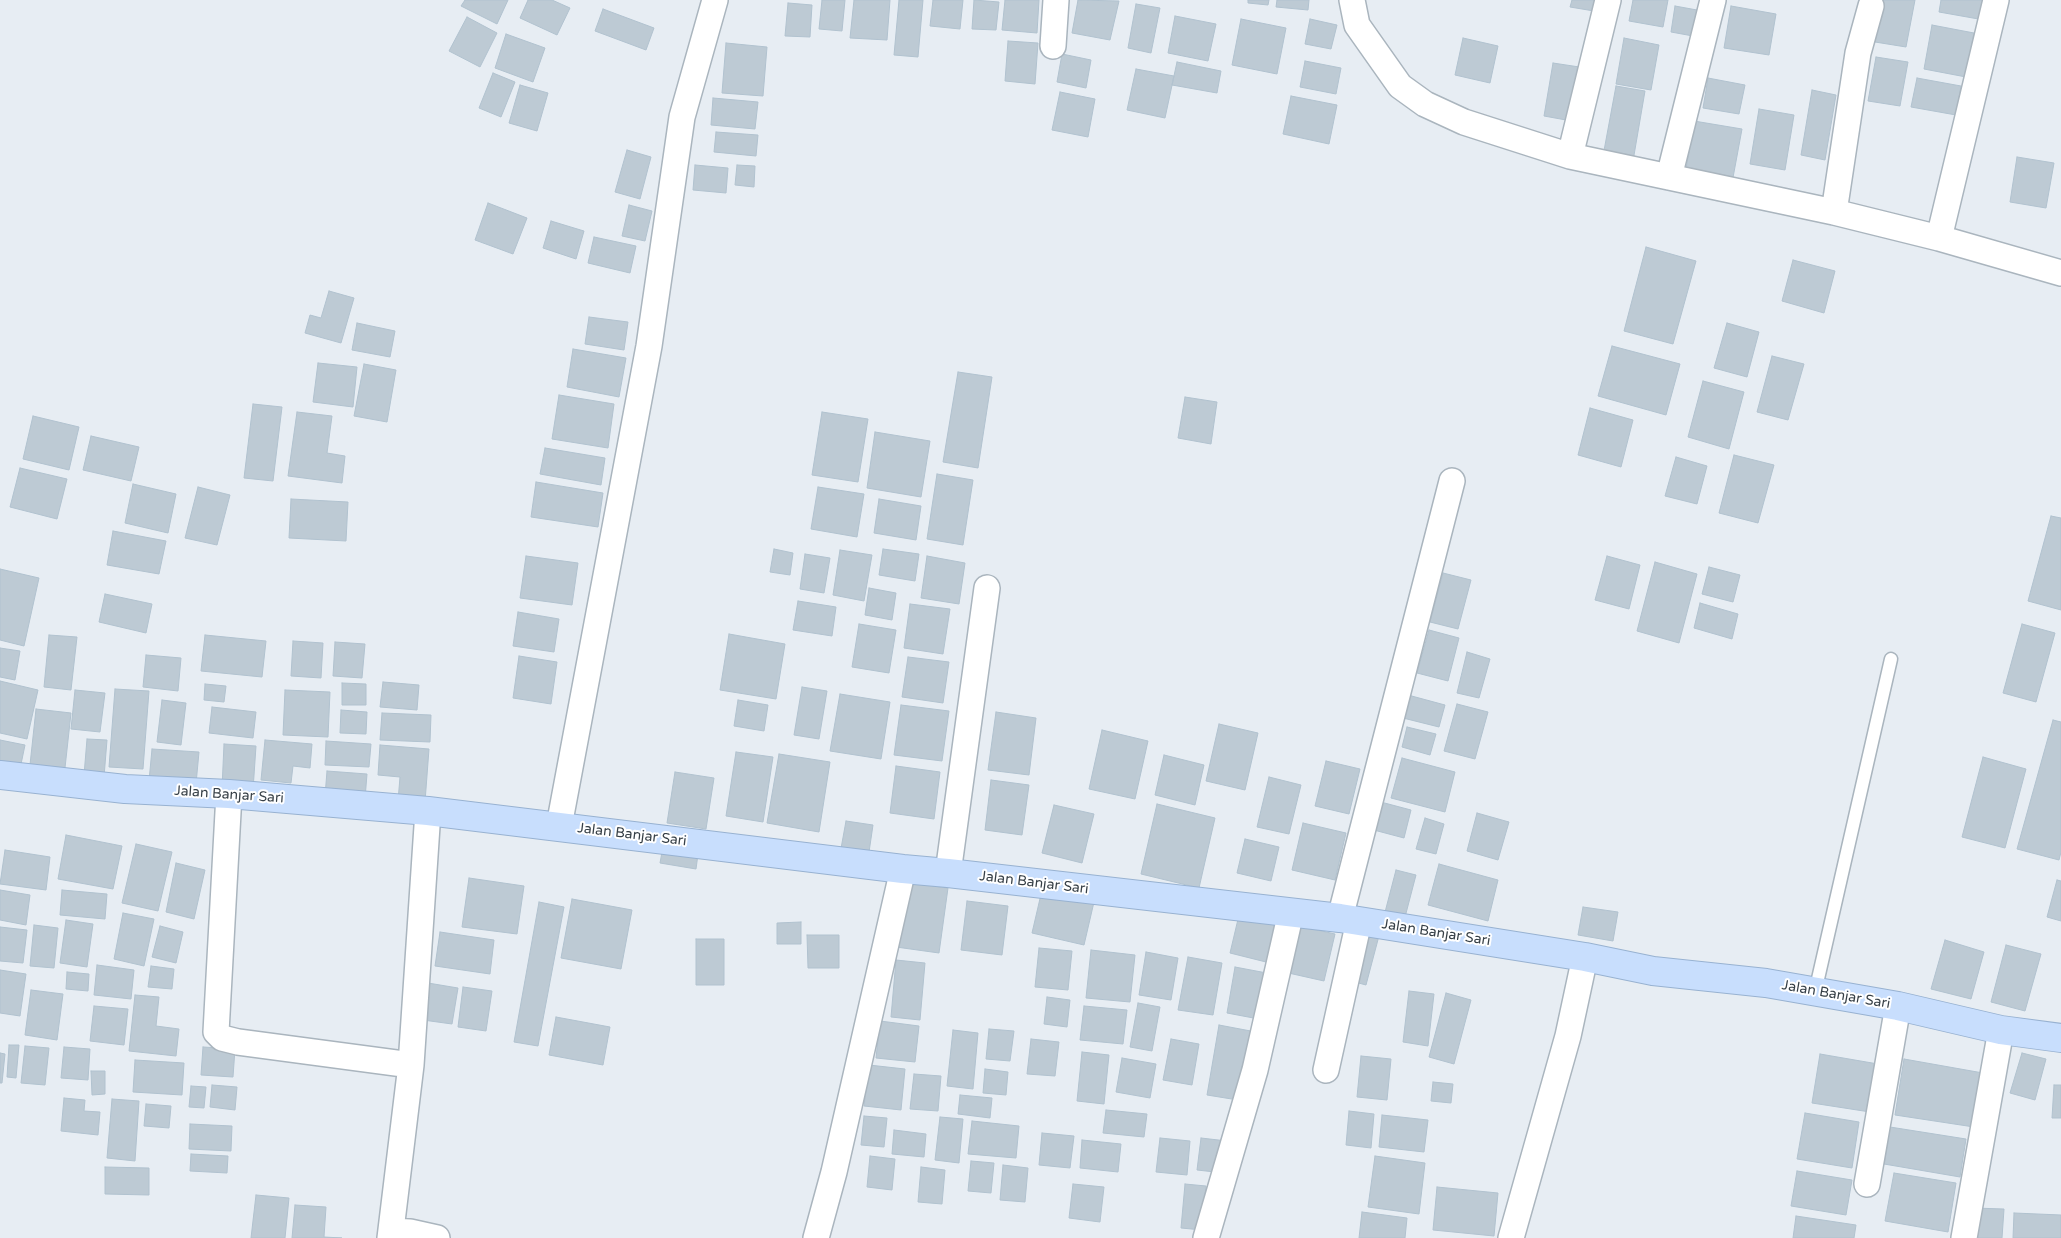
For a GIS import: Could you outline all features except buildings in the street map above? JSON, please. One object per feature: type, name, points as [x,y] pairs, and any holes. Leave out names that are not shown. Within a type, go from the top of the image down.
[{"type":"street","points":[[559,826],[649,346],[682,116],[715,0]]},
{"type":"street","points":[[1054,46],[1056,0]]},
{"type":"street","points":[[1352,0],[1357,25],[1400,86],[1425,104],[1464,122],[1570,156],[1834,212],[1938,238],[2061,273]]},
{"type":"street","points":[[1570,156],[1608,0]]},
{"type":"street","points":[[1669,177],[1713,0]]},
{"type":"street","points":[[1938,238],[1996,0]]},
{"type":"street","points":[[1834,212],[1858,53],[1871,6]]},
{"type":"street","points":[[1326,1070],[1349,919],[1452,481]]},
{"type":"street","points":[[948,873],[987,588]]},
{"type":"street","name":"Jalan Banjar Sari","points":[[0,775],[125,789],[229,794],[428,811],[903,869],[1349,919],[1585,957],[1653,971],[1766,983],[1898,1006],[2001,1030],[2061,1038]]},
{"type":"street","points":[[229,794],[216,1032],[222,1038],[238,1042],[411,1065]]},
{"type":"street","points":[[428,811],[411,1065],[391,1234],[437,1238]]},
{"type":"street","points":[[816,1238],[834,1172],[903,869]]},
{"type":"street","points":[[1206,1238],[1255,1070],[1291,912]]},
{"type":"street","points":[[1511,1238],[1568,1036],[1585,957]]},
{"type":"street","points":[[1867,1184],[1898,1006]]},
{"type":"street","points":[[1964,1238],[2001,1030]]},
{"type":"lane","points":[[1815,992],[1891,659]]}]
